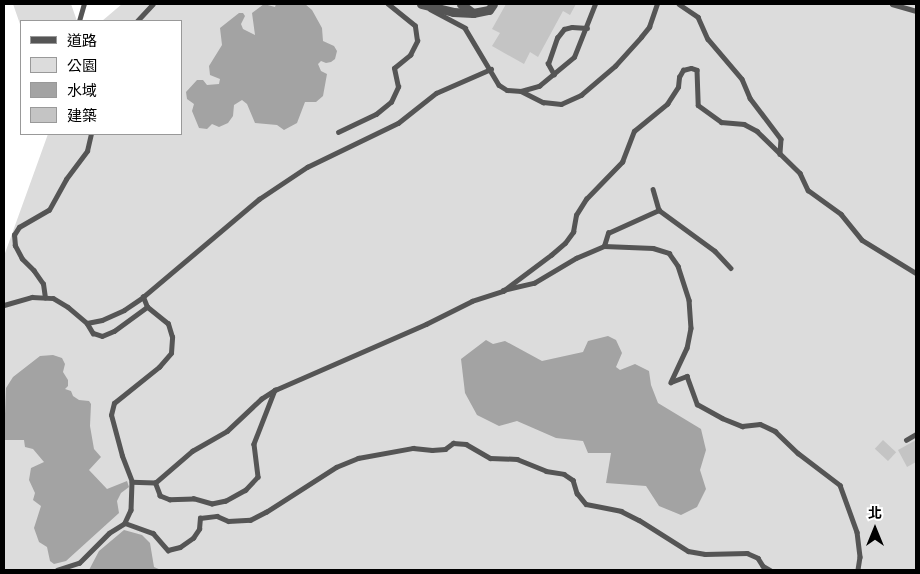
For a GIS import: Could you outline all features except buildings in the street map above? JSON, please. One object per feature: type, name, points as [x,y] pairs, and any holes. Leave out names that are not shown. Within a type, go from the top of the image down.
[{"type":"street","points":[[421,4],[453,12],[474,13],[489,10],[494,4]]},
{"type":"street","points":[[461,4],[474,13]]},
{"type":"lane","points":[[80,20],[84,4]]},
{"type":"lane","points":[[138,20],[153,4]]},
{"type":"lane","points":[[338,132],[376,114],[391,102],[398,87],[394,68],[410,55],[417,41],[415,26],[388,4]]},
{"type":"lane","points":[[421,4],[465,28],[499,85],[507,90],[521,91],[539,86],[574,57],[595,4]]},
{"type":"lane","points":[[521,91],[543,102],[561,104],[581,95],[615,66],[641,37],[649,27],[657,4]]},
{"type":"lane","points":[[679,4],[698,17],[708,39],[742,79],[750,98],[782,139],[780,154]]},
{"type":"lane","points":[[892,4],[916,11]]},
{"type":"lane","points":[[554,75],[548,64],[557,38],[564,29],[572,27],[587,28]]},
{"type":"lane","points":[[503,290],[565,243],[573,232],[576,215],[586,199],[622,162],[634,131],[667,104],[674,95],[683,70],[691,68],[697,70],[698,105],[721,122],[744,124],[757,131],[800,173],[808,190],[842,214],[862,240],[916,273]]},
{"type":"lane","points":[[87,323],[102,320],[124,310],[143,297],[259,200],[307,167],[398,122],[436,92],[490,69]]},
{"type":"lane","points":[[45,298],[43,284],[22,259],[15,246],[14,235],[19,227],[49,210],[66,178],[87,151],[91,135]]},
{"type":"lane","points":[[653,189],[659,210],[708,245],[731,268]]},
{"type":"lane","points":[[604,246],[608,234],[659,210]]},
{"type":"lane","points":[[132,482],[155,483],[192,451],[227,431],[261,399],[275,390],[472,301],[503,290],[534,283],[576,258],[604,246],[653,248],[669,253],[678,266],[689,300],[691,328],[687,348],[672,382],[687,376],[697,404],[722,418],[742,426],[760,424],[775,431],[798,453],[840,485],[857,532],[860,557],[858,570]]},
{"type":"lane","points":[[4,305],[32,297],[52,298],[68,307],[87,323],[93,334],[102,336],[114,331],[146,307]]},
{"type":"lane","points":[[57,570],[79,563],[109,533],[125,523],[131,510],[132,482],[122,456],[112,415],[114,403],[159,368],[171,353],[172,337],[168,324],[146,307],[143,297]]},
{"type":"lane","points":[[155,483],[160,496],[170,500],[194,499],[212,504],[226,502],[246,490],[258,477],[254,444],[275,390]]},
{"type":"lane","points":[[906,440],[916,434]]},
{"type":"lane","points":[[125,523],[153,533],[168,550],[180,547],[193,538],[199,529],[200,518],[217,516],[228,521],[250,520],[266,512],[336,466],[358,458],[413,448],[445,449],[453,443],[466,444],[490,458],[517,459],[546,471],[564,474],[573,480],[577,492],[586,504],[630,516],[688,551],[706,554],[747,553],[758,558],[762,568],[770,570]]},
{"type":"green space","points":[[13,4],[71,4],[77,20],[20,20],[20,24]]},
{"type":"green space","points":[[122,4],[916,4],[916,570],[4,570],[4,256],[48,135],[182,135],[182,20],[103,20]]},
{"type":"water","points":[[264,4],[275,7],[276,4],[305,4],[312,10],[322,28],[323,41],[334,46],[337,51],[335,59],[331,62],[321,61],[318,64],[321,71],[327,74],[323,96],[316,102],[305,102],[297,123],[284,130],[277,125],[255,123],[247,104],[242,100],[234,105],[233,116],[228,123],[219,127],[212,124],[207,129],[199,128],[192,111],[194,104],[187,99],[186,92],[197,80],[203,80],[207,85],[219,84],[220,79],[210,75],[209,66],[222,45],[220,28],[239,13],[243,13],[245,16],[241,24],[243,29],[255,35],[252,13]]},
{"type":"water","points":[[608,336],[616,340],[622,353],[616,367],[620,370],[635,364],[649,371],[651,385],[658,403],[701,429],[706,450],[700,470],[706,489],[697,507],[681,515],[659,506],[646,486],[606,483],[611,453],[588,453],[583,441],[556,438],[517,421],[499,426],[477,415],[465,393],[461,359],[486,340],[493,344],[505,341],[542,361],[583,352],[588,341]]},
{"type":"water","points":[[53,355],[62,358],[65,364],[63,372],[68,380],[68,386],[65,389],[71,391],[73,396],[79,400],[89,401],[91,404],[90,426],[94,449],[101,457],[89,470],[107,489],[127,481],[129,487],[121,493],[117,501],[119,513],[66,561],[54,564],[50,561],[47,547],[39,542],[34,528],[41,506],[33,500],[35,493],[29,480],[31,468],[44,462],[33,449],[25,447],[24,440],[4,440],[6,388],[13,377],[40,356]]},
{"type":"water","points":[[124,530],[142,535],[150,543],[154,567],[161,570],[89,570],[99,551]]}]
